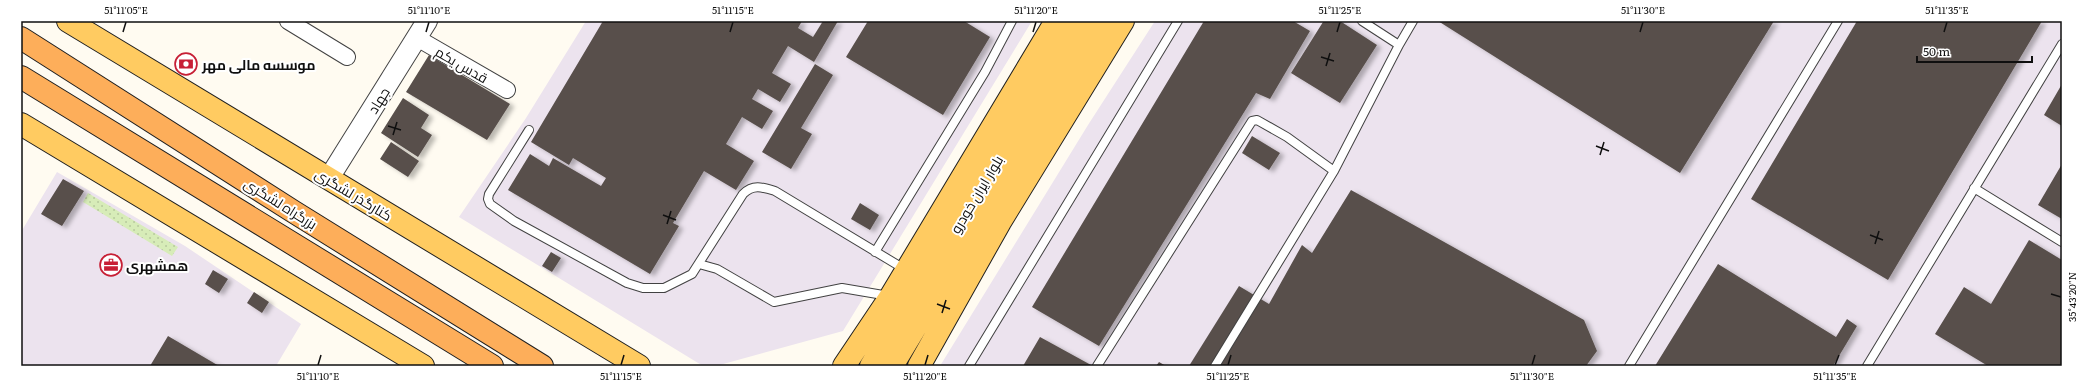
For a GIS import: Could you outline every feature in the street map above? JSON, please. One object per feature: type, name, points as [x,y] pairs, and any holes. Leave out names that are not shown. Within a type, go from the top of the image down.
[{"type":"highway","name":"بزرگراه لشگری","points":[[21,38],[294,212],[542,366]]},
{"type":"highway","name":"بزرگراه لشگری","points":[[21,78],[492,366]]},
{"type":"main road","name":"بلوار ایران خودرو","points":[[844,366],[891,296],[1056,21]]},
{"type":"main road","name":"بلوار ایران خودرو","points":[[871,366],[1080,21]]},
{"type":"main road","name":"بلوار ایران خودرو","points":[[892,366],[1101,21]]},
{"type":"main road","points":[[919,366],[1000,222],[1123,21]]},
{"type":"main road","name":"کنارگذر لشگری","points":[[75,23],[553,314],[602,358],[632,365]]},
{"type":"main road","points":[[21,124],[423,366]]},
{"type":"street","points":[[288,21],[347,58]]},
{"type":"street","name":"جهاد","points":[[329,178],[427,21]]},
{"type":"street","name":"قدس یکم","points":[[417,38],[507,90]]},
{"type":"lane","points":[[875,252],[984,72],[1012,21]]},
{"type":"lane","points":[[969,366],[1178,21]]},
{"type":"lane","points":[[1362,21],[1399,45]]},
{"type":"lane","points":[[1215,366],[1334,171],[1399,45],[1413,21]]},
{"type":"lane","points":[[1629,366],[1838,21]]},
{"type":"lane","points":[[1867,366],[2062,44]]},
{"type":"lane","points":[[1097,366],[1252,121],[1257,120],[1287,137],[1334,171]]},
{"type":"lane","points":[[529,130],[489,194],[490,204],[514,221],[627,283],[643,288],[664,288],[692,274],[743,194],[749,188],[760,187],[775,191],[906,270]]},
{"type":"lane","points":[[1974,188],[2062,242]]},
{"type":"lane","points":[[699,264],[717,269],[774,302],[842,288],[891,296]]},
{"type":"shaded area","points":[[586,21],[1032,21],[843,331],[716,366],[703,366],[459,217],[526,118]]},
{"type":"shaded area","points":[[1155,21],[2062,21],[2062,366],[940,366],[1088,125]]},
{"type":"shaded area","points":[[57,172],[185,246],[301,324],[276,366],[21,366],[21,232]]},
{"type":"green space","points":[[88,193],[178,247],[172,256],[83,202]]},
{"type":"building","points":[[603,21],[802,21],[798,28],[813,37],[823,21],[838,21],[814,62],[788,46],[772,73],[791,84],[780,102],[758,89],[752,99],[773,111],[762,129],[742,117],[726,144],[754,161],[736,190],[704,171],[673,223],[679,226],[650,274],[508,190],[530,154],[549,166],[553,158],[601,186],[606,178],[573,158],[569,165],[531,142]]},
{"type":"building","points":[[868,21],[964,21],[990,37],[943,115],[846,57]]},
{"type":"building","points":[[1204,21],[1293,21],[1310,31],[1270,99],[1256,93],[1099,346],[1032,307]]},
{"type":"building","points":[[1340,21],[1377,45],[1340,103],[1291,73],[1323,22]]},
{"type":"building","points":[[1438,21],[1774,21],[1680,173]]},
{"type":"building","points":[[1857,21],[2042,21],[1888,280],[1751,199]]},
{"type":"building","points":[[429,55],[510,104],[487,140],[406,92]]},
{"type":"building","points":[[815,64],[833,75],[801,128],[812,134],[791,169],[762,152]]},
{"type":"building","points":[[2062,84],[2062,126],[2044,115]]},
{"type":"building","points":[[403,98],[429,115],[421,128],[432,135],[418,157],[381,133]]},
{"type":"building","points":[[1252,136],[1280,153],[1269,170],[1242,153]]},
{"type":"building","points":[[391,142],[419,161],[408,177],[380,159]]},
{"type":"building","points":[[2062,164],[2062,219],[2038,205]]},
{"type":"building","points":[[63,179],[84,191],[62,226],[41,214]]},
{"type":"building","points":[[1351,190],[1584,320],[1597,351],[1586,366],[1189,366],[1239,286],[1269,304],[1302,245],[1312,253]]},
{"type":"building","points":[[860,203],[879,215],[870,230],[851,219]]},
{"type":"building","points":[[2029,240],[2062,260],[2062,366],[1988,366],[1935,334],[1964,287],[1991,304]]},
{"type":"building","points":[[551,252],[561,258],[552,272],[542,266]]},
{"type":"building","points":[[1718,264],[1836,337],[1847,319],[1857,326],[1833,366],[1655,366]]},
{"type":"building","points":[[213,270],[228,279],[219,293],[205,284]]},
{"type":"building","points":[[254,292],[269,302],[262,313],[247,303]]},
{"type":"building","points":[[168,336],[219,366],[150,366]]},
{"type":"building","points":[[1040,337],[1091,365],[1023,366]]},
{"type":"building","points":[[1159,362],[1166,366],[1156,366]]},
{"type":"place","name":"موسسه مالی مهر","points":[[186,64]]},
{"type":"place","name":"همشهری","points":[[111,265]]}]
